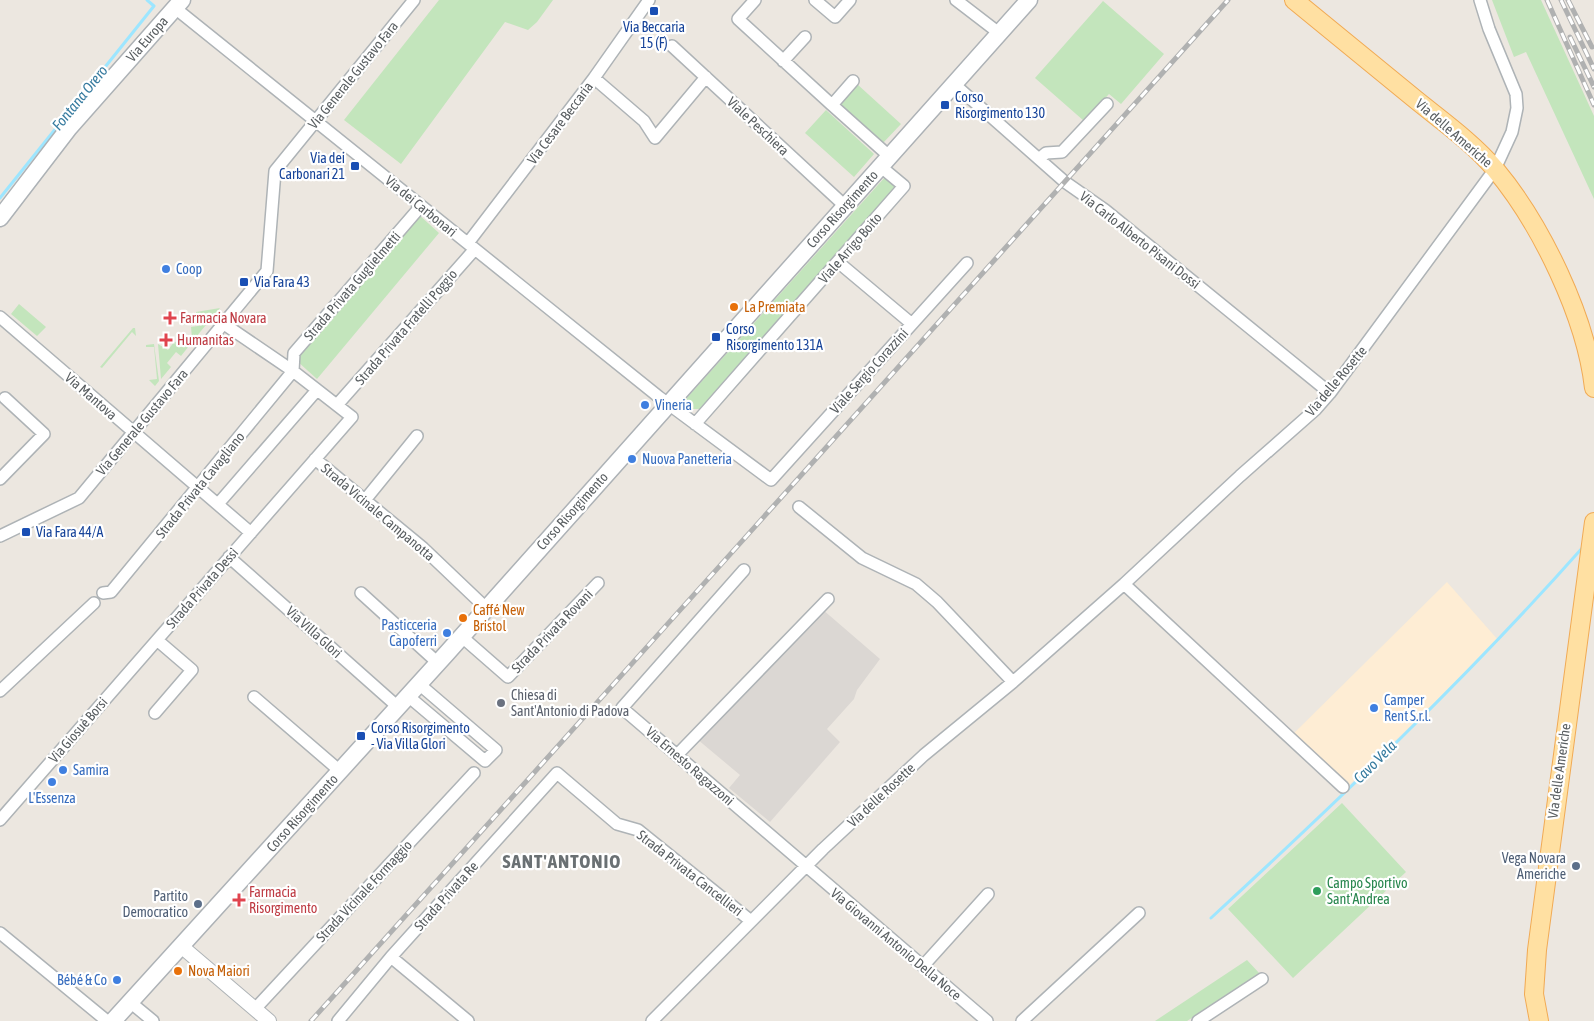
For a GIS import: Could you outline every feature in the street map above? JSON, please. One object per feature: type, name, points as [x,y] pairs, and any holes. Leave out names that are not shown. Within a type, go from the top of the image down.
[{"type":"main road","name":"Corso Risorgimento","points":[[113,1021],[438,663],[1029,0]]},
{"type":"main road","name":"Via delle Americhe","points":[[1294,0],[1460,135],[1495,169],[1539,234],[1562,280],[1582,334],[1594,388]]},
{"type":"main road","name":"Via Europa","points":[[0,218],[69,128],[178,4]]},
{"type":"main road","name":"Via delle Americhe","points":[[1538,1021],[1534,994],[1536,950],[1592,532]]},
{"type":"street","name":"Via Generale Gustavo Fara","points":[[0,536],[79,498],[267,271],[275,172],[315,120],[323,114],[414,0]]},
{"type":"street","name":"Via Cesare Beccaria","points":[[471,246],[649,0]]},
{"type":"street","points":[[755,0],[738,19],[832,104],[885,161]]},
{"type":"street","points":[[815,0],[835,17],[850,0]]},
{"type":"street","points":[[956,0],[999,33]]},
{"type":"street","name":"Via delle Rosette","points":[[652,1021],[805,866],[924,755],[1013,682],[1124,584],[1240,476],[1316,410],[1330,393],[1495,169],[1512,132],[1517,108],[1516,94],[1489,29],[1480,0]]},
{"type":"street","name":"Via dei Carbonari","points":[[178,4],[315,120],[421,206],[668,404],[771,480]]},
{"type":"street","points":[[784,61],[805,37]]},
{"type":"street","name":"Viale Peschiera","points":[[672,46],[845,206]]},
{"type":"street","points":[[594,78],[644,121],[654,138],[706,77]]},
{"type":"street","points":[[832,104],[853,81]]},
{"type":"street","name":"Via Carlo Alberto Pisani Dossi","points":[[954,84],[1079,193],[1106,210],[1330,393]]},
{"type":"street","points":[[1039,159],[1046,154],[1062,152],[1107,104]]},
{"type":"street","name":"Viale Arrigo Boito","points":[[696,424],[904,186],[885,161]]},
{"type":"street","name":"Strada Privata Guglielmetti","points":[[293,370],[294,353],[421,206]]},
{"type":"street","name":"Strada Privata Fratelli Poggio","points":[[337,406],[471,246]]},
{"type":"street","points":[[838,262],[912,324]]},
{"type":"street","name":"Viale Sergio Corazzini","points":[[771,480],[967,263]]},
{"type":"street","name":"Via Mantova","points":[[0,317],[250,533]]},
{"type":"street","name":"Strada Vicinale Campanotta","points":[[224,324],[293,370],[352,417],[315,458],[423,548],[486,608]]},
{"type":"street","name":"Strada Privata Cavagliano","points":[[103,593],[111,592],[293,370]]},
{"type":"street","points":[[218,504],[317,390]]},
{"type":"street","points":[[0,479],[44,434],[5,398]]},
{"type":"street","points":[[365,500],[416,436]]},
{"type":"street","name":"Strada Privata Dessì","points":[[155,713],[192,670],[157,640],[315,458]]},
{"type":"street","points":[[799,508],[862,558],[916,584],[937,602],[1013,682]]},
{"type":"street","name":"Via Villa Glori","points":[[229,557],[408,696]]},
{"type":"street","name":"Via Ernesto Ragazzoni","points":[[744,570],[622,708],[805,866]]},
{"type":"street","name":"Strada Privata Rovani","points":[[461,636],[508,677],[598,583]]},
{"type":"street","points":[[1124,584],[1343,787]]},
{"type":"street","points":[[361,593],[438,663]]},
{"type":"street","points":[[677,755],[828,599]]},
{"type":"street","points":[[0,691],[94,603]]},
{"type":"street","name":"Via Giosuè Borsi","points":[[0,820],[157,640]]},
{"type":"street","points":[[408,696],[496,750],[485,761],[408,696]]},
{"type":"street","points":[[254,698],[340,771]]},
{"type":"street","name":"Strada Vicinale Formaggio","points":[[255,1009],[474,773]]},
{"type":"street","name":"Strada Privata Cancellieri","points":[[557,773],[617,824],[638,830],[751,921]]},
{"type":"street","name":"Strada Privata Re","points":[[338,1021],[391,957],[557,773]]},
{"type":"street","name":"Via Giovanni Antonio Della Noce","points":[[805,866],[986,1021]]},
{"type":"street","points":[[923,966],[988,894]]},
{"type":"street","points":[[1022,1021],[1139,913]]},
{"type":"street","points":[[0,933],[107,1021]]},
{"type":"street","points":[[181,946],[269,1021]]},
{"type":"street","points":[[391,957],[468,1021]]},
{"type":"street","points":[[1198,1021],[1262,979]]},
{"type":"street","points":[[130,1002],[152,1021]]},
{"type":"shaded area","name":"Camper Rent S.r.l.","points":[[1447,582],[1499,641],[1348,786],[1291,736]]},
{"type":"shaded area","points":[[822,609],[880,659],[857,690],[854,699],[827,729],[840,742],[770,822],[729,788],[740,775],[697,739]]},
{"type":"green space","points":[[439,0],[553,0],[537,22],[528,30],[505,22],[401,164],[344,120]]},
{"type":"green space","points":[[1492,0],[1541,0],[1594,116],[1594,199],[1526,52],[1514,57]]},
{"type":"green space","points":[[1103,1],[1164,54],[1121,104],[1109,94],[1084,121],[1035,78]]},
{"type":"green space","points":[[857,84],[901,124],[883,143],[839,104]]},
{"type":"green space","points":[[826,110],[874,154],[854,177],[805,133]]},
{"type":"green space","points":[[886,176],[892,178],[898,190],[702,409],[693,409],[684,401]]},
{"type":"green space","points":[[417,213],[439,233],[317,379],[297,361],[299,353]]},
{"type":"green space","points":[[19,304],[46,327],[37,336],[11,314]]},
{"type":"green space","points":[[220,308],[196,337],[192,338],[191,327],[204,325],[203,315],[196,315],[196,312]]},
{"type":"green space","points":[[135,328],[136,336],[132,332],[102,368],[100,367]]},
{"type":"green space","points":[[193,341],[181,356],[176,352],[167,363],[171,367],[161,379],[158,344],[168,350],[174,342]]},
{"type":"green space","points":[[154,344],[159,381],[155,386],[149,380],[157,379],[154,347],[146,347],[146,345]]},
{"type":"green space","name":"Campo Sportivo Sant'Andrea","points":[[1342,803],[1406,872],[1293,978],[1228,909]]},
{"type":"green space","points":[[1247,960],[1260,974],[1187,1021],[1155,1021]]},
{"type":"waterway","name":"Fontana Orero","points":[[0,198],[154,6],[147,0]]},
{"type":"waterway","name":"Cavo Vela","points":[[1211,918],[1449,690],[1584,546]]},
{"type":"railway","points":[[311,1021],[1228,0]]},
{"type":"railway","points":[[1547,0],[1594,105]]},
{"type":"railway","points":[[1561,0],[1594,69]]},
{"type":"railway","points":[[1568,0],[1592,47]]},
{"type":"railway","points":[[1570,37],[1594,87]]},
{"type":"place","name":"Via Beccaria 15 (F)","points":[[654,11]]},
{"type":"place","name":"Corso Risorgimento 130","points":[[945,105]]},
{"type":"place","name":"Via dei Carbonari 21","points":[[355,166]]},
{"type":"place","name":"Coop","points":[[166,269]]},
{"type":"place","name":"Via Fara 43","points":[[244,282]]},
{"type":"place","name":"La Premiata","points":[[734,307]]},
{"type":"place","name":"Farmacia Novara","points":[[170,318]]},
{"type":"place","name":"Corso Risorgimento 131A","points":[[716,337]]},
{"type":"place","name":"Humanitas","points":[[166,340]]},
{"type":"place","name":"Vineria","points":[[645,405]]},
{"type":"place","name":"Nuova Panetteria","points":[[632,459]]},
{"type":"place","name":"Via Fara 44/A","points":[[26,532]]},
{"type":"place","name":"Caffé New Bristol","points":[[463,618]]},
{"type":"place","name":"Pasticceria Capoferri","points":[[447,633]]},
{"type":"place","name":"Chiesa di Sant'Antonio di Padova","points":[[501,703]]},
{"type":"place","name":"Camper Rent S.r.l.","points":[[1374,708]]},
{"type":"place","name":"Corso Risorgimento - Via Villa Glori","points":[[361,736]]},
{"type":"place","name":"Samira","points":[[63,770]]},
{"type":"place","name":"L'Essenza","points":[[52,782]]},
{"type":"place","name":"Vega Novara Americhe","points":[[1576,866]]},
{"type":"place","name":"Campo Sportivo Sant'Andrea","points":[[1317,891]]},
{"type":"place","name":"Farmacia Risorgimento","points":[[239,900]]},
{"type":"place","name":"Partito Democratico","points":[[198,904]]},
{"type":"place","name":"Nova Maiori","points":[[178,971]]},
{"type":"place","name":"Bébé & Co","points":[[117,980]]},
{"type":"district","name":"SANT'ANTONIO","points":[[562,861]]}]
